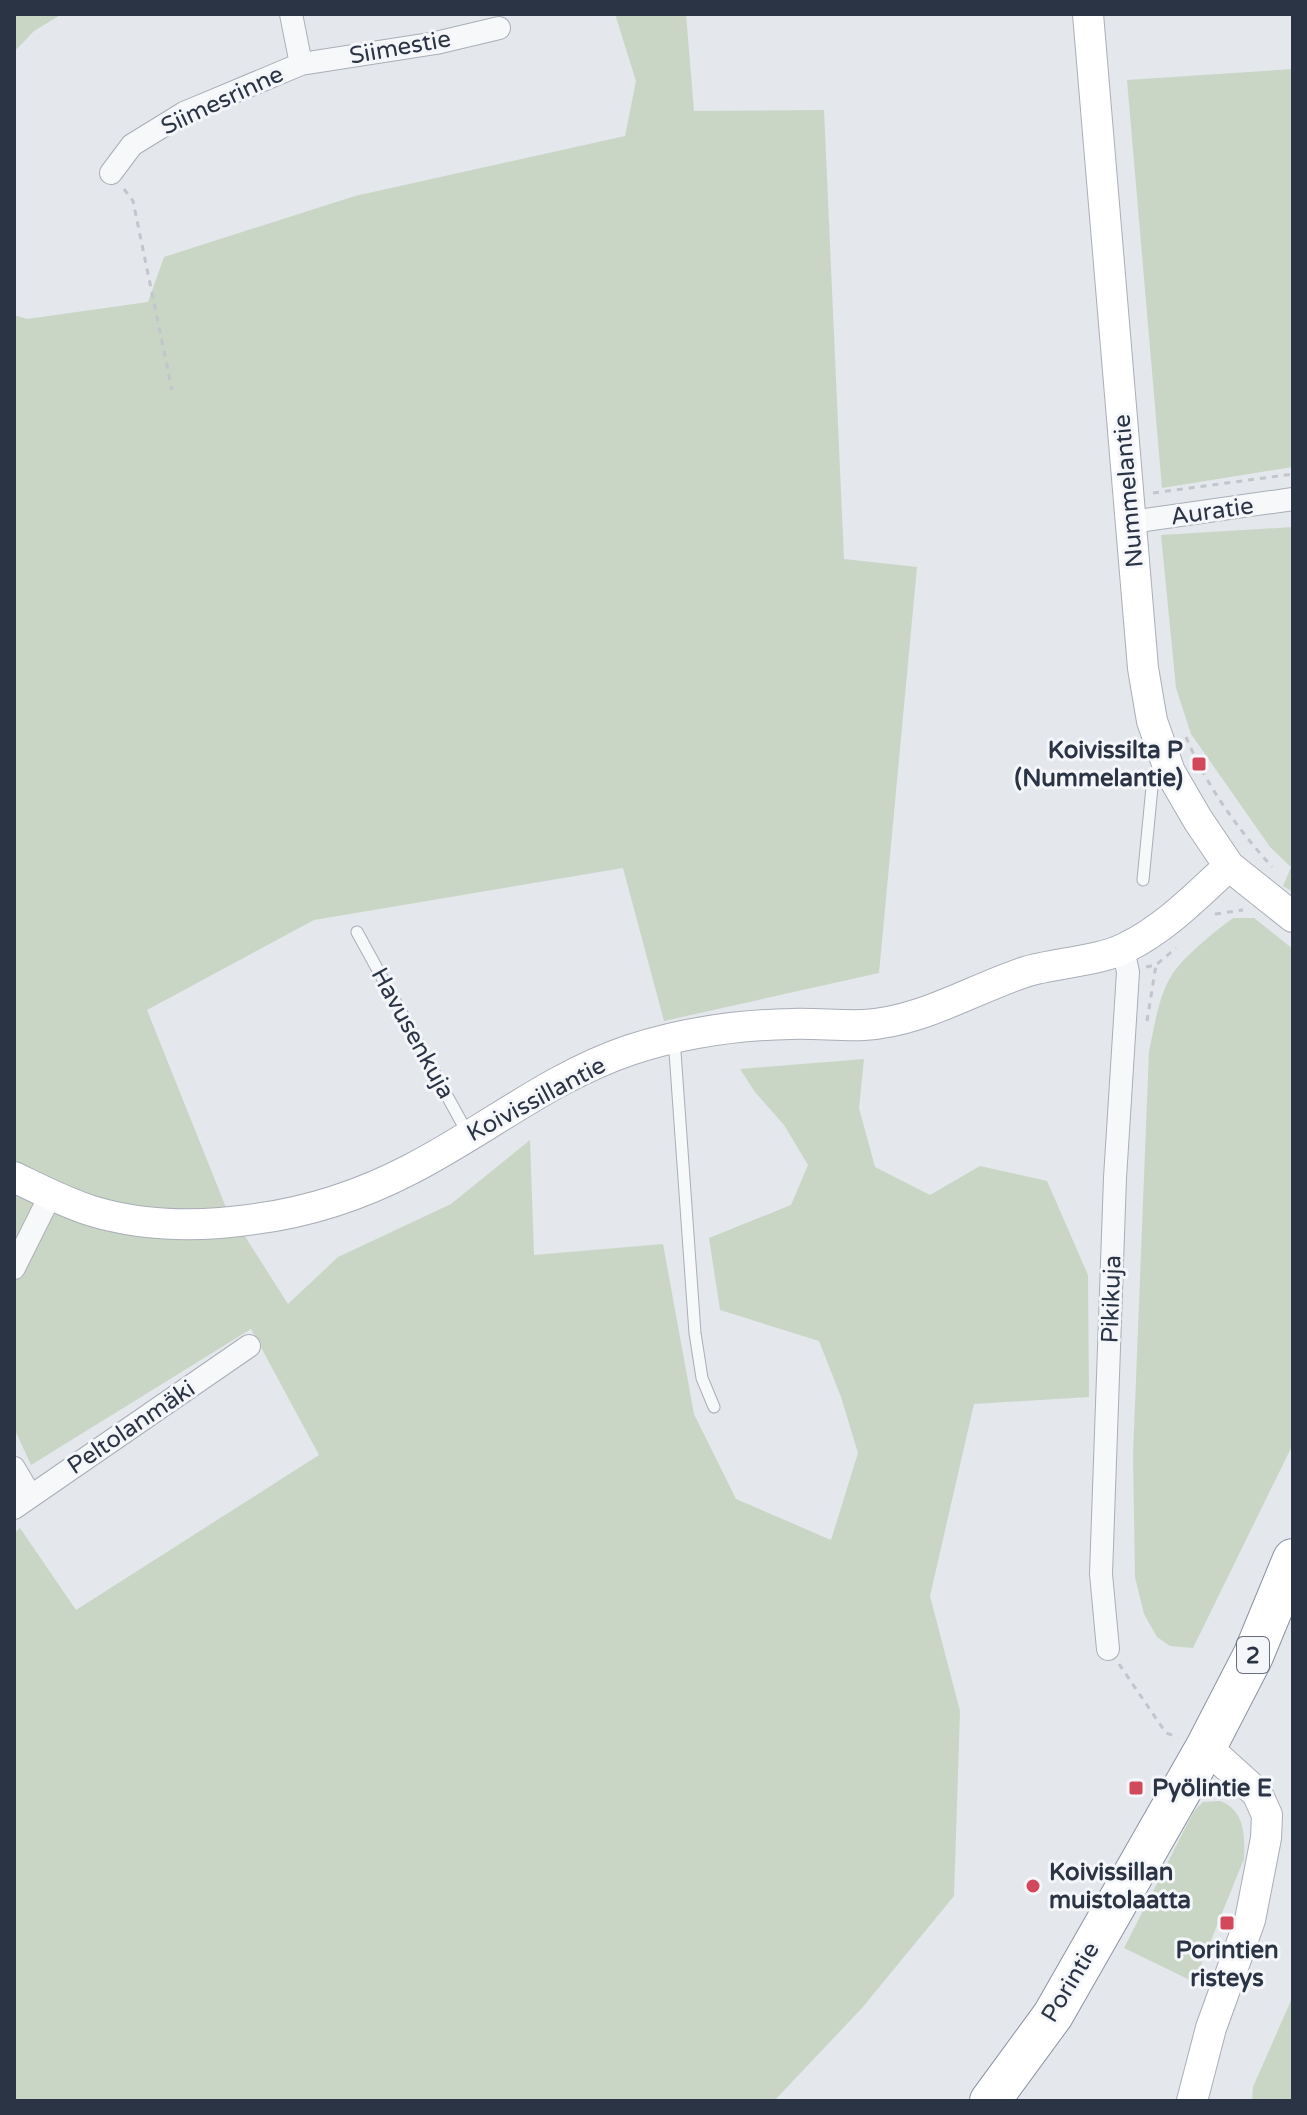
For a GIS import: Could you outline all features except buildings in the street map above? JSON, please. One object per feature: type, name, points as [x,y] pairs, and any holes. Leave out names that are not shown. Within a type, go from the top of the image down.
[{"type":"highway","name":"Porintie","points":[[990,2101],[1053,2015],[1206,1747],[1253,1656],[1293,1559]]},
{"type":"street","points":[[291,14],[301,64]]},
{"type":"street","name":"Nummelantie","points":[[1088,14],[1143,521],[1143,668],[1152,721],[1170,772],[1229,866],[1293,917]]},
{"type":"street","name":"Siimestie","points":[[301,64],[436,43],[499,28]]},
{"type":"street","name":"Siimesrinne","points":[[111,173],[132,145],[184,113],[301,64]]},
{"type":"street","name":"Auratie","points":[[1143,521],[1293,499]]},
{"type":"street","name":"Koivissillantie","points":[[14,1177],[91,1211],[144,1222],[191,1225],[257,1219],[328,1204],[410,1169],[586,1067],[674,1037],[728,1028],[791,1024],[864,1025],[902,1020],[1027,972],[1125,960],[1229,866]]},
{"type":"street","name":"Pikikuja","points":[[1108,1649],[1102,1558],[1125,960]]},
{"type":"street","points":[[14,1268],[51,1194]]},
{"type":"street","name":"Peltolanmäki","points":[[22,1502],[249,1346]]},
{"type":"street","points":[[14,1468],[22,1502]]},
{"type":"street","points":[[1192,2101],[1211,2028],[1250,1920],[1266,1838],[1267,1815],[1257,1793],[1206,1747]]},
{"type":"lane","points":[[1143,880],[1152,787],[1170,772]]},
{"type":"lane","name":"Havusenkuja","points":[[357,932],[468,1134]]},
{"type":"lane","points":[[674,1037],[695,1333],[702,1378],[714,1407]]},
{"type":"path","points":[[111,173],[133,201],[172,390]]},
{"type":"path","points":[[1143,521],[1153,493],[1293,474]]},
{"type":"path","points":[[1182,727],[1224,808],[1278,874],[1253,909],[1223,911],[1211,916]]},
{"type":"path","points":[[1125,960],[1156,965],[1178,946]]},
{"type":"path","points":[[1108,1649],[1166,1733],[1206,1747]]},
{"type":"green space","points":[[14,14],[62,14],[34,31],[14,52]]},
{"type":"green space","points":[[615,14],[686,14],[694,111],[824,110],[844,559],[917,567],[879,973],[664,1021],[623,868],[314,920],[147,1010],[225,1205],[288,1304],[338,1257],[451,1204],[530,1140],[534,1255],[663,1244],[694,1414],[736,1499],[831,1540],[858,1453],[819,1341],[720,1310],[709,1238],[791,1205],[808,1165],[784,1125],[755,1092],[740,1069],[864,1059],[859,1108],[875,1167],[930,1195],[980,1166],[1047,1181],[1088,1275],[1089,1397],[974,1404],[930,1596],[960,1711],[954,1896],[862,2008],[774,2101],[14,2101],[14,1533],[20,1528],[76,1610],[319,1455],[251,1329],[31,1465],[14,1428],[14,315],[27,319],[148,302],[164,257],[355,196],[625,136],[636,81]]},
{"type":"green space","points":[[1293,69],[1293,467],[1162,488],[1127,80]]},
{"type":"green space","points":[[1293,527],[1293,892],[1283,886],[1291,867],[1270,847],[1191,734],[1176,688],[1161,535]]},
{"type":"green space","points":[[1233,918],[1254,918],[1293,949],[1293,1444],[1193,1648],[1170,1646],[1157,1637],[1144,1614],[1135,1577],[1133,1455],[1149,1051],[1160,1001],[1173,973],[1201,944]]},
{"type":"green space","points":[[1220,1801],[1239,1817],[1244,1859],[1194,1982],[1124,1948],[1194,1811],[1203,1802]]},
{"type":"green space","points":[[1293,1996],[1293,2101],[1252,2101],[1253,2087]]},
{"type":"place","name":"Koivissilta P (Nummelantie)","points":[[1199,764]]},
{"type":"place","name":"Pyölintie E","points":[[1136,1788]]},
{"type":"place","name":"Koivissillan muistolaatta","points":[[1033,1886]]},
{"type":"place","name":"Porintien risteys","points":[[1227,1923]]}]
